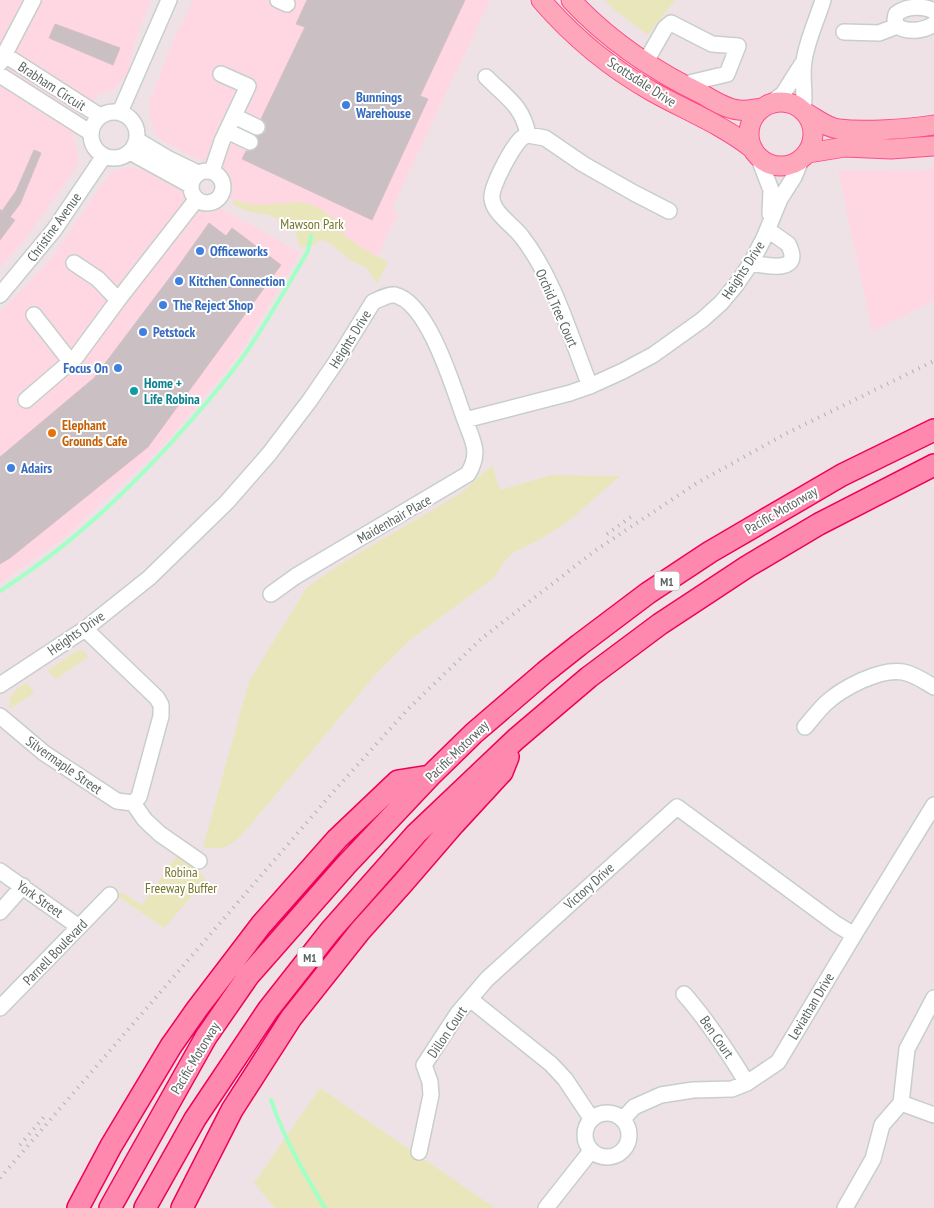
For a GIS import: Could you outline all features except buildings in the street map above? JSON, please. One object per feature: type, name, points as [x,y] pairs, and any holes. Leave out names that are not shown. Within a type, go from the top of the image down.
[{"type":"highway","name":"Pacific Motorway","points":[[110,1208],[206,1037],[250,975],[346,865],[430,776],[474,733],[545,672],[648,593],[710,552],[842,475],[934,430]]},
{"type":"highway","name":"M1","points":[[145,1208],[195,1119],[268,1010],[325,938],[416,834],[516,739],[589,677],[660,624],[748,566],[819,524],[934,465]]},
{"type":"highway","points":[[182,1208],[232,1110],[290,1018],[360,931],[502,772],[516,739]]},
{"type":"highway","points":[[78,1208],[111,1146],[171,1046],[261,925],[337,839],[398,781],[430,776]]},
{"type":"main road","name":"Scottsdale Drive","points":[[541,0],[563,24],[618,69],[651,91],[730,132],[755,153]]},
{"type":"main road","name":"Scottsdale Drive","points":[[571,0],[620,46],[681,85],[739,110],[765,106]]},
{"type":"main road","points":[[934,125],[903,128],[838,129],[827,126],[792,103],[780,101],[765,106],[754,117],[750,127],[750,138],[755,153],[767,163],[778,166],[790,166],[804,157],[845,148],[891,149],[934,146]]},
{"type":"main road","points":[[804,157],[812,141],[812,128],[805,111]]},
{"type":"street","name":"Brabham Circuit","points":[[33,0],[3,59],[100,116]]},
{"type":"street","points":[[805,111],[802,86],[804,60],[823,0]]},
{"type":"street","points":[[120,112],[168,2]]},
{"type":"street","points":[[897,26],[896,14],[901,10],[924,7],[934,11]]},
{"type":"street","points":[[645,63],[665,28],[671,23],[712,44],[738,46],[727,74],[681,85]]},
{"type":"street","points":[[844,32],[879,33],[897,26],[908,30],[922,29],[934,24]]},
{"type":"street","points":[[765,106],[783,94],[804,60]]},
{"type":"street","points":[[133,146],[167,158],[200,177],[216,174],[222,182],[223,192],[221,196],[212,203],[201,203],[196,200],[191,191],[200,177],[227,131],[248,86],[221,74]]},
{"type":"street","name":"Brabham Circuit","points":[[0,75],[91,133]]},
{"type":"street","points":[[486,77],[520,110],[525,120],[528,135],[545,138],[583,164],[669,211]]},
{"type":"street","points":[[110,112],[120,112],[128,116],[134,123],[137,131],[133,146],[117,158],[104,156],[93,144],[91,133],[94,124],[100,116],[110,112]]},
{"type":"street","points":[[234,116],[257,127]]},
{"type":"street","points":[[227,131],[250,142]]},
{"type":"street","name":"Orchid Tree Court","points":[[528,135],[519,140],[507,160],[491,192],[492,201],[499,213],[522,237],[551,286],[590,386]]},
{"type":"street","name":"Heights Drive","points":[[755,153],[771,190],[768,230]]},
{"type":"street","name":"Christine Avenue","points":[[0,295],[54,230],[104,156]]},
{"type":"street","name":"Heights Drive","points":[[0,685],[84,629],[149,578],[227,502],[269,454],[310,400],[373,302],[394,295],[408,302],[436,342],[465,420],[570,393],[623,371],[653,355],[702,320],[731,291],[751,263],[768,230],[780,199],[804,157]]},
{"type":"street","points":[[26,400],[76,356],[196,200]]},
{"type":"street","points":[[751,263],[779,267],[786,265],[792,256],[788,244],[768,230]]},
{"type":"street","points":[[74,262],[98,279],[118,300]]},
{"type":"street","points":[[34,315],[70,361]]},
{"type":"street","name":"Maidenhair Place","points":[[271,594],[296,576],[468,474],[474,463],[475,451],[465,420]]},
{"type":"street","points":[[84,629],[151,692],[161,705],[161,716],[139,796],[133,802],[145,820],[160,834],[199,860]]},
{"type":"street","points":[[805,727],[826,703],[842,691],[884,673],[904,672],[934,687]]},
{"type":"street","name":"Silvermaple Street","points":[[0,716],[44,753],[116,801],[133,802]]},
{"type":"street","name":"Leviathan Drive","points":[[622,1118],[634,1107],[661,1095],[693,1090],[732,1089],[747,1083],[778,1062],[934,805]]},
{"type":"street","name":"Victory Drive","points":[[470,999],[487,979],[677,807],[836,924],[854,935]]},
{"type":"street","name":"York Street","points":[[0,871],[79,927]]},
{"type":"street","points":[[0,912],[23,886]]},
{"type":"street","name":"Parnell Boulevard","points":[[0,1008],[110,895]]},
{"type":"street","name":"Ben Court","points":[[684,994],[722,1044],[747,1083]]},
{"type":"street","points":[[845,1208],[873,1159],[882,1125],[901,1103],[906,1049],[934,998]]},
{"type":"street","points":[[470,999],[551,1064],[565,1078],[591,1118]]},
{"type":"street","name":"Dillon Court","points":[[418,1152],[431,1095],[430,1082],[424,1065],[458,1013],[470,999]]},
{"type":"street","points":[[901,1103],[934,1115]]},
{"type":"street","points":[[609,1112],[622,1118],[629,1131],[625,1147],[618,1154],[610,1157],[597,1155],[591,1151],[585,1142],[584,1134],[586,1124],[591,1118],[601,1113],[609,1112]]},
{"type":"street","points":[[546,1208],[591,1151]]},
{"type":"shaded area","points":[[0,0],[151,0],[137,35],[128,73],[115,89],[98,95],[72,137],[78,152],[78,165],[25,239],[0,268]]},
{"type":"shaded area","points":[[193,0],[490,0],[393,206],[398,220],[394,221],[378,256],[359,246],[341,233],[345,227],[321,209],[310,204],[298,202],[255,205],[229,198],[230,183],[225,172],[177,149],[156,135],[150,117],[150,100],[173,41]]},
{"type":"shaded area","points":[[128,167],[149,171],[252,225],[300,253],[239,355],[165,444],[63,539],[0,583],[0,312],[52,258],[104,181],[113,172]]},
{"type":"shaded area","points":[[934,167],[934,301],[872,331],[838,170],[922,171]]},
{"type":"green space","points":[[605,0],[675,0],[648,35],[616,11]]},
{"type":"green space","name":"Mawson Park","points":[[234,200],[255,205],[299,202],[310,204],[321,209],[346,227],[342,233],[359,246],[388,262],[377,284],[367,268],[352,261],[329,243],[323,240],[314,245],[300,248],[296,233],[276,218],[247,211],[232,204]]},
{"type":"green space","points":[[492,465],[500,490],[551,475],[620,476],[570,520],[539,540],[512,553],[495,577],[410,640],[375,675],[253,822],[232,844],[220,848],[203,847],[249,681],[307,587],[344,562],[461,493]]},
{"type":"green space","points":[[81,650],[88,657],[56,679],[47,671],[76,651]]},
{"type":"green space","points":[[27,682],[34,693],[10,709],[11,696]]},
{"type":"green space","name":"Robina Freeway Buffer","points":[[177,855],[196,867],[206,880],[164,928],[117,896],[121,892],[142,905]]},
{"type":"green space","points":[[320,1088],[495,1208],[275,1208],[254,1183]]},
{"type":"waterway","points":[[0,591],[26,574],[100,515],[145,471],[196,415],[248,350],[308,251],[311,236]]},
{"type":"waterway","points":[[271,1100],[288,1142],[325,1208]]},
{"type":"railway","points":[[0,1178],[334,791],[409,708],[481,639],[596,550],[697,483],[787,433],[934,361]]},
{"type":"railway","points":[[607,534],[635,514]]},
{"type":"railway","points":[[20,1145],[44,1117]]},
{"type":"place","name":"Bunnings Warehouse","points":[[346,105]]},
{"type":"place","name":"Officeworks","points":[[200,251]]},
{"type":"place","name":"Kitchen Connection","points":[[179,281]]},
{"type":"place","name":"The Reject Shop","points":[[163,305]]},
{"type":"place","name":"Petstock","points":[[143,332]]},
{"type":"place","name":"Focus On","points":[[118,368]]},
{"type":"place","name":"Home + Life Robina","points":[[134,391]]},
{"type":"place","name":"Elephant Grounds Cafe","points":[[52,433]]},
{"type":"place","name":"Adairs","points":[[11,468]]}]
